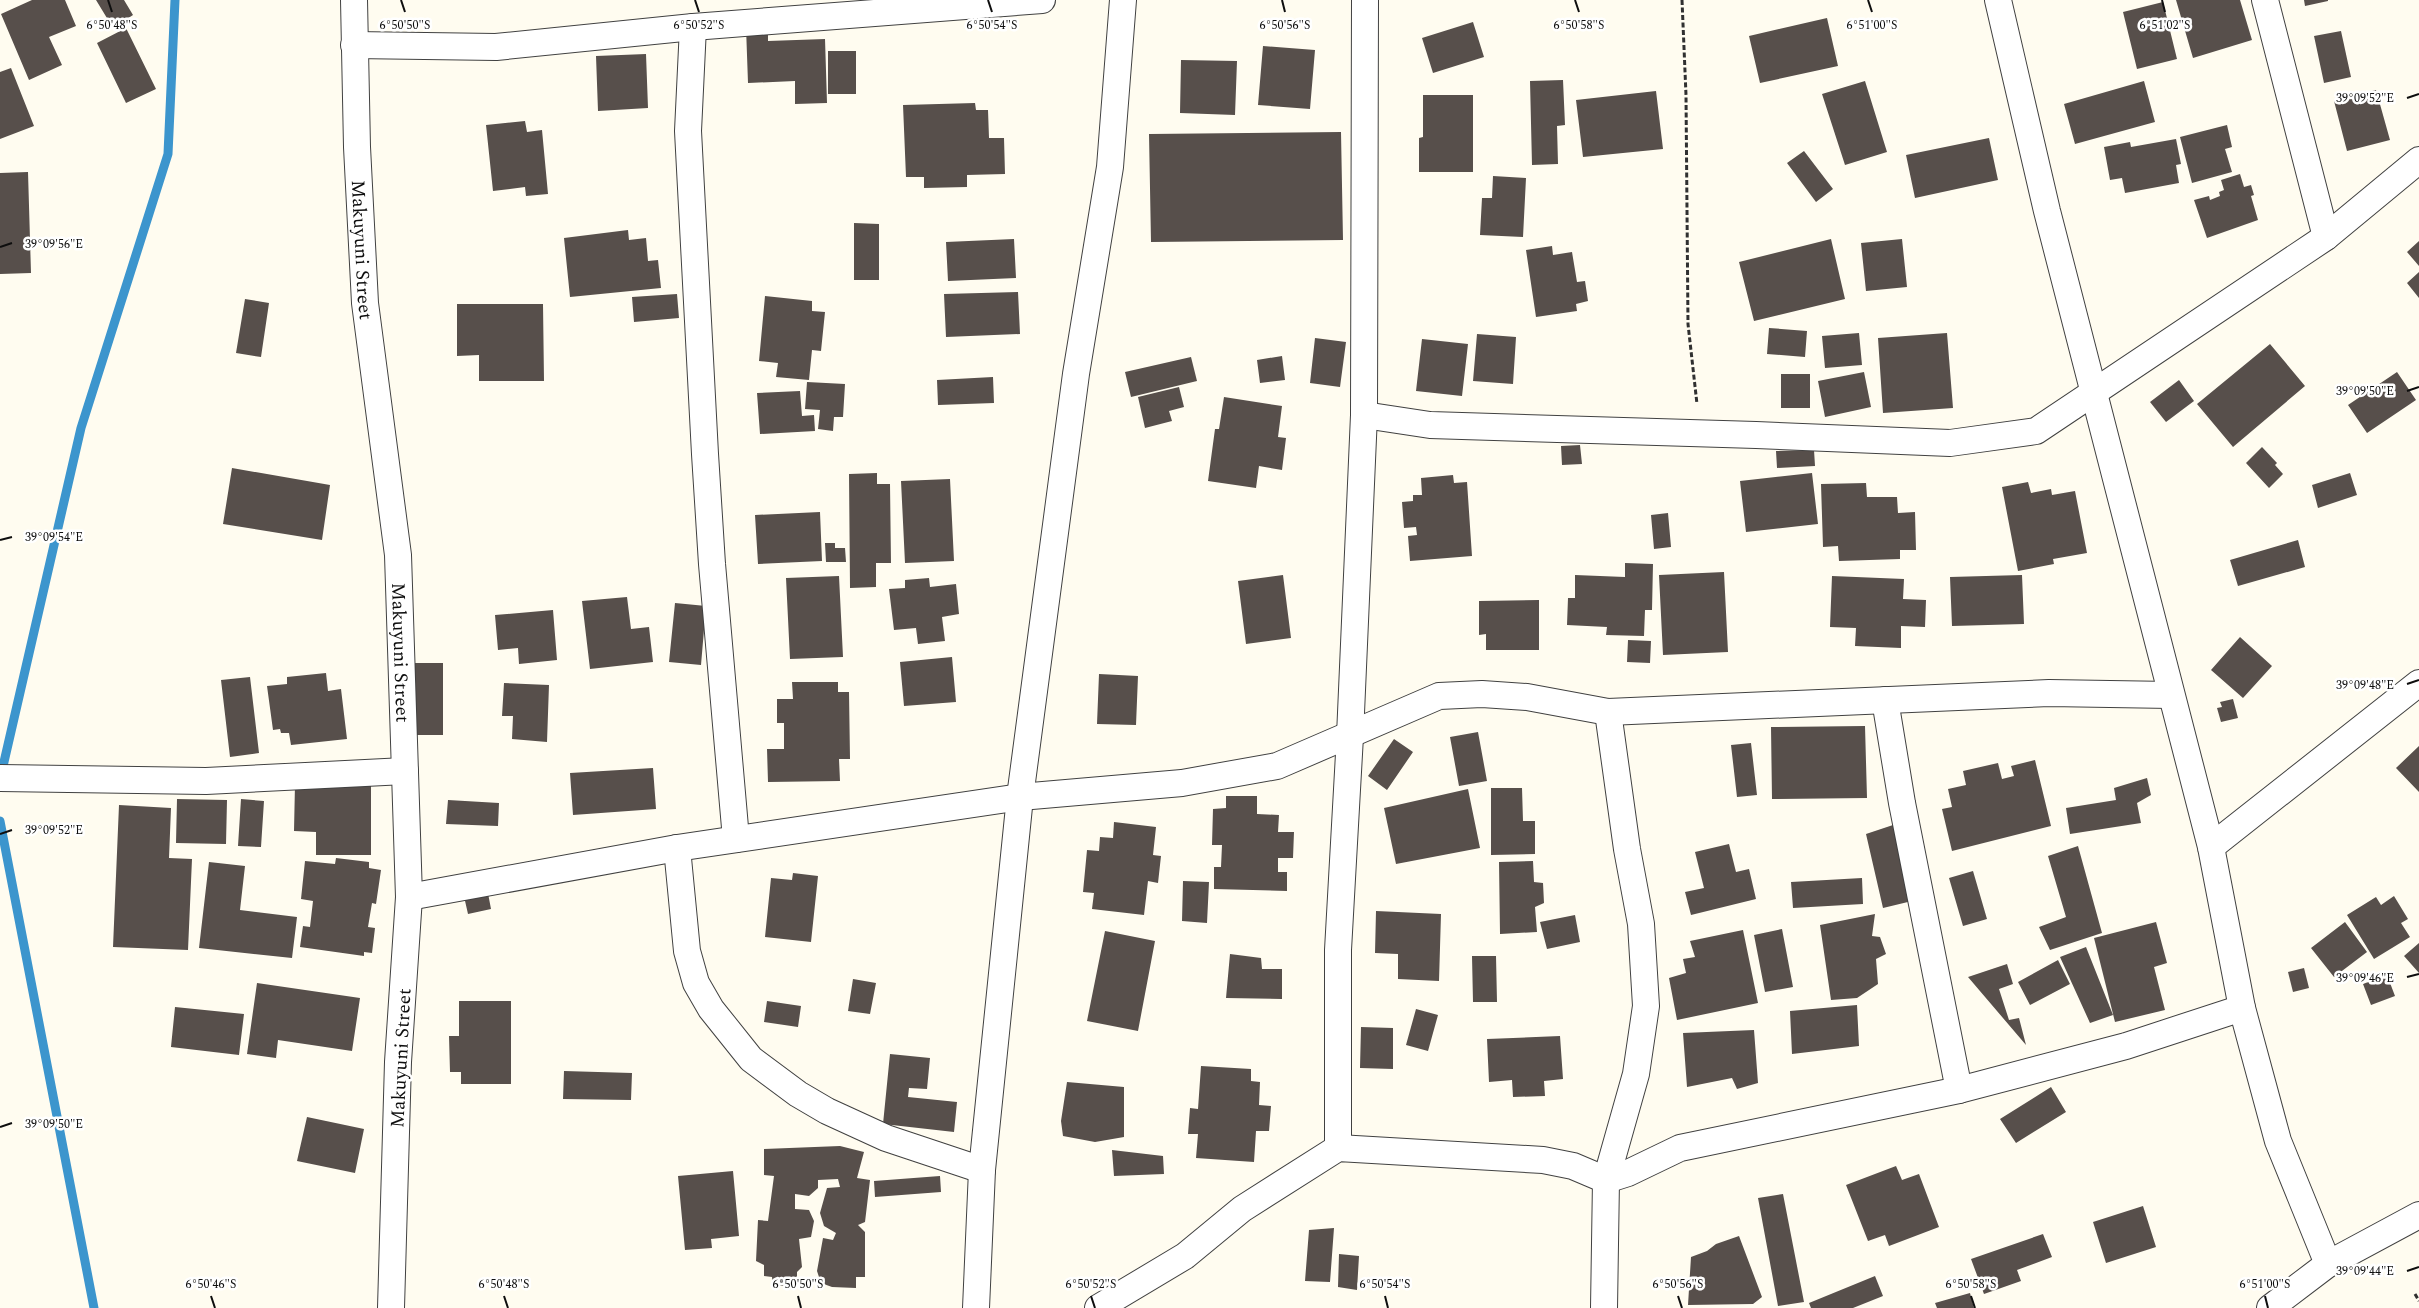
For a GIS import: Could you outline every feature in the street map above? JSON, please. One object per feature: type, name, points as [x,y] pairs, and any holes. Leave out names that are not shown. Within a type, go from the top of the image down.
[{"type":"street","name":"Makuyuni Street","points":[[354,0],[354,45],[365,303],[398,555],[409,897],[398,1062],[391,1308]]},
{"type":"street","points":[[354,45],[496,46],[693,27],[1042,0]]},
{"type":"street","points":[[976,1308],[982,1170],[1020,797],[1076,374],[1110,167],[1122,0]]},
{"type":"street","points":[[1338,1148],[1338,950],[1350,736],[1364,415],[1365,0]]},
{"type":"street","points":[[1998,0],[2045,202],[2093,394],[2211,847],[2242,1008],[2278,1141],[2328,1264]]},
{"type":"street","points":[[2264,0],[2326,237]]},
{"type":"street","points":[[693,27],[688,131],[705,454],[712,564],[736,839]]},
{"type":"street","points":[[1364,415],[1430,425],[1950,444],[2036,431],[2326,237],[2419,160]]},
{"type":"street","points":[[2211,847],[2419,683]]},
{"type":"street","points":[[409,897],[736,839],[1020,797],[1182,783],[1277,766],[1440,696],[1482,694],[1528,697],[1608,712],[2049,693],[2171,695]]},
{"type":"street","points":[[1885,700],[1902,803],[1959,1090]]},
{"type":"street","points":[[1604,1308],[1606,1180],[1636,1074],[1646,1006],[1641,924],[1608,712]]},
{"type":"street","points":[[0,778],[206,782],[405,771]]},
{"type":"street","points":[[677,848],[687,951],[696,983],[711,1009],[751,1059],[798,1094],[827,1111],[886,1138],[982,1170]]},
{"type":"street","points":[[1098,1308],[1185,1256],[1242,1209],[1338,1148],[1543,1160],[1573,1166],[1606,1180],[1628,1173],[1680,1148],[1959,1090],[2126,1046],[2242,1008]]},
{"type":"street","points":[[2270,1308],[2328,1264],[2419,1215]]},
{"type":"path","points":[[1682,0],[1686,94],[1688,324],[1701,434]]},
{"type":"path","points":[[2414,1294],[2419,1301]]},
{"type":"building","points":[[32,0],[65,0],[76,26],[49,37],[62,65],[29,80],[1,14]]},
{"type":"building","points":[[96,0],[124,0],[133,15],[113,28]]},
{"type":"building","points":[[2176,0],[2240,0],[2252,40],[2193,58]]},
{"type":"building","points":[[2304,0],[2328,0],[2328,1],[2305,6]]},
{"type":"building","points":[[2163,2],[2177,59],[2137,69],[2123,12]]},
{"type":"building","points":[[1827,18],[1838,66],[1760,83],[1749,36]]},
{"type":"building","points":[[1473,22],[1484,57],[1433,73],[1422,38]]},
{"type":"building","points":[[746,27],[768,27],[768,41],[825,39],[827,103],[795,104],[795,81],[748,83]]},
{"type":"building","points":[[126,28],[156,89],[126,103],[97,43]]},
{"type":"building","points":[[2341,31],[2351,77],[2324,83],[2314,36]]},
{"type":"building","points":[[1263,46],[1315,50],[1310,109],[1258,105]]},
{"type":"building","points":[[828,51],[856,51],[856,94],[828,94]]},
{"type":"building","points":[[646,54],[648,108],[598,111],[596,56]]},
{"type":"building","points":[[1181,60],[1237,61],[1235,115],[1180,113]]},
{"type":"building","points":[[11,68],[34,126],[0,139],[0,72]]},
{"type":"building","points":[[1563,80],[1565,125],[1557,126],[1558,164],[1532,165],[1530,81]]},
{"type":"building","points":[[1865,81],[1887,152],[1845,165],[1822,94]]},
{"type":"building","points":[[2144,81],[2155,122],[2075,144],[2064,104]]},
{"type":"building","points":[[2376,90],[2390,140],[2347,151],[2334,101]]},
{"type":"building","points":[[1656,91],[1663,149],[1583,157],[1576,100]]},
{"type":"building","points":[[1423,95],[1473,95],[1473,172],[1419,172],[1419,138],[1423,137]]},
{"type":"building","points":[[975,103],[976,110],[988,110],[989,138],[1004,138],[1005,174],[967,175],[967,187],[924,188],[924,177],[906,177],[903,105]]},
{"type":"building","points":[[525,121],[527,132],[542,130],[548,194],[526,196],[525,187],[493,191],[486,125]]},
{"type":"building","points":[[2227,125],[2232,147],[2225,149],[2232,172],[2192,183],[2180,137]]},
{"type":"building","points":[[1341,132],[1343,240],[1151,242],[1149,134]]},
{"type":"building","points":[[1989,138],[1998,180],[1915,198],[1906,155]]},
{"type":"building","points":[[2176,139],[2181,164],[2176,165],[2179,183],[2125,193],[2122,178],[2110,180],[2104,147],[2130,142],[2131,147]]},
{"type":"building","points":[[1804,151],[1833,189],[1816,202],[1787,163]]},
{"type":"building","points":[[28,172],[31,273],[0,274],[0,173]]},
{"type":"building","points":[[2240,174],[2244,187],[2251,185],[2254,195],[2251,196],[2258,220],[2207,238],[2194,200],[2209,196],[2210,200],[2220,196],[2219,192],[2224,190],[2221,180]]},
{"type":"building","points":[[1493,176],[1526,178],[1523,237],[1480,235],[1482,198],[1492,198]]},
{"type":"building","points":[[854,223],[879,224],[879,280],[854,280]]},
{"type":"building","points":[[628,230],[629,240],[646,238],[648,261],[658,260],[661,288],[570,297],[564,238]]},
{"type":"building","points":[[1014,239],[1016,278],[948,281],[946,242]]},
{"type":"building","points":[[1831,239],[1845,299],[1754,321],[1739,262]]},
{"type":"building","points":[[1902,239],[1907,287],[1866,291],[1861,243]]},
{"type":"building","points":[[2419,241],[2419,266],[2407,252]]},
{"type":"building","points":[[1552,246],[1553,255],[1572,252],[1577,282],[1585,281],[1588,301],[1576,304],[1577,311],[1536,317],[1526,250]]},
{"type":"building","points":[[2419,272],[2419,298],[2407,283]]},
{"type":"building","points":[[1018,292],[1020,334],[946,337],[944,294]]},
{"type":"building","points":[[677,294],[679,318],[634,322],[632,297]]},
{"type":"building","points":[[765,296],[812,301],[812,311],[825,312],[821,351],[812,350],[809,380],[776,377],[778,363],[759,361]]},
{"type":"building","points":[[245,299],[269,303],[261,357],[236,353]]},
{"type":"building","points":[[457,304],[543,304],[544,381],[479,381],[479,355],[457,356]]},
{"type":"building","points":[[1769,328],[1807,331],[1805,357],[1767,354]]},
{"type":"building","points":[[1859,333],[1862,365],[1825,368],[1822,336]]},
{"type":"building","points":[[1947,333],[1953,408],[1883,413],[1878,338]]},
{"type":"building","points":[[1477,334],[1516,337],[1513,384],[1473,381]]},
{"type":"building","points":[[1315,338],[1346,342],[1340,387],[1310,383]]},
{"type":"building","points":[[1422,339],[1468,344],[1462,396],[1416,391]]},
{"type":"building","points":[[2270,344],[2305,386],[2233,447],[2197,404]]},
{"type":"building","points":[[1282,356],[1285,380],[1260,383],[1257,360]]},
{"type":"building","points":[[1191,357],[1197,381],[1131,397],[1125,372]]},
{"type":"building","points":[[1864,372],[1871,407],[1825,417],[1818,381]]},
{"type":"building","points":[[2397,372],[2416,400],[2367,433],[2348,405]]},
{"type":"building","points":[[1781,374],[1810,374],[1810,408],[1781,408]]},
{"type":"building","points":[[993,377],[994,403],[938,405],[937,380]]},
{"type":"building","points":[[2179,380],[2194,401],[2166,422],[2150,402]]},
{"type":"building","points":[[807,382],[845,384],[843,417],[834,417],[833,431],[818,429],[820,410],[805,409]]},
{"type":"building","points":[[1179,387],[1184,407],[1169,411],[1172,421],[1145,428],[1138,397]]},
{"type":"building","points":[[800,391],[802,416],[814,415],[815,431],[760,434],[757,393]]},
{"type":"building","points":[[1224,397],[1282,406],[1278,437],[1286,438],[1282,470],[1259,466],[1256,488],[1208,481],[1215,429],[1219,429]]},
{"type":"building","points":[[1580,445],[1582,464],[1562,465],[1561,446]]},
{"type":"building","points":[[2262,447],[2277,463],[2275,465],[2283,474],[2269,488],[2246,463]]},
{"type":"building","points":[[1814,450],[1815,466],[1777,468],[1776,451]]},
{"type":"building","points":[[232,468],[330,485],[322,540],[223,524]]},
{"type":"building","points":[[877,473],[877,484],[890,484],[891,563],[876,563],[876,587],[850,588],[849,474]]},
{"type":"building","points":[[1812,473],[1818,524],[1746,532],[1740,481]]},
{"type":"building","points":[[2350,473],[2357,495],[2318,508],[2312,485]]},
{"type":"building","points":[[1453,475],[1454,483],[1467,482],[1472,556],[1410,561],[1408,536],[1417,535],[1416,527],[1404,528],[1402,502],[1413,501],[1413,495],[1422,495],[1421,478]]},
{"type":"building","points":[[950,479],[954,561],[905,563],[901,481]]},
{"type":"building","points":[[2028,482],[2031,493],[2051,489],[2052,495],[2075,491],[2087,553],[2053,559],[2054,564],[2018,571],[2002,487]]},
{"type":"building","points":[[1866,483],[1867,497],[1897,497],[1898,513],[1915,512],[1916,550],[1900,550],[1900,559],[1839,561],[1838,546],[1823,547],[1821,484]]},
{"type":"building","points":[[820,512],[822,561],[758,564],[755,515]]},
{"type":"building","points":[[1668,513],[1671,547],[1654,549],[1651,515]]},
{"type":"building","points":[[2298,540],[2305,567],[2238,586],[2230,560]]},
{"type":"building","points":[[825,543],[835,543],[835,548],[845,548],[846,562],[826,562]]},
{"type":"building","points":[[1625,563],[1653,564],[1652,610],[1645,610],[1644,636],[1606,635],[1607,627],[1567,625],[1568,598],[1575,598],[1575,575],[1625,577]]},
{"type":"building","points":[[1724,572],[1728,652],[1663,655],[1659,575]]},
{"type":"building","points":[[1283,575],[1291,638],[1246,644],[1238,581]]},
{"type":"building","points":[[2022,575],[2024,624],[1952,626],[1950,577]]},
{"type":"building","points":[[839,576],[843,657],[790,659],[786,578]]},
{"type":"building","points":[[1832,576],[1904,579],[1903,599],[1926,600],[1925,627],[1901,626],[1901,648],[1855,646],[1856,628],[1830,627]]},
{"type":"building","points":[[929,578],[930,587],[956,584],[959,614],[942,617],[945,641],[918,644],[916,628],[894,630],[889,589],[905,588],[905,580]]},
{"type":"building","points":[[627,597],[631,629],[649,627],[653,662],[590,669],[582,601]]},
{"type":"building","points":[[1539,600],[1539,650],[1486,650],[1486,634],[1479,635],[1479,601]]},
{"type":"building","points":[[675,603],[706,606],[701,665],[669,662]]},
{"type":"building","points":[[553,610],[557,660],[519,664],[518,648],[498,650],[495,615]]},
{"type":"building","points":[[2240,637],[2272,666],[2243,698],[2211,670]]},
{"type":"building","points":[[1628,640],[1651,641],[1650,663],[1627,662]]},
{"type":"building","points":[[952,657],[956,702],[904,706],[900,662]]},
{"type":"building","points":[[413,663],[443,663],[443,735],[413,735]]},
{"type":"building","points":[[326,673],[328,691],[341,689],[347,739],[291,745],[289,733],[281,733],[280,729],[273,730],[267,686],[287,684],[287,677]]},
{"type":"building","points":[[1099,674],[1138,676],[1136,725],[1097,724]]},
{"type":"building","points":[[250,677],[259,753],[230,757],[221,680]]},
{"type":"building","points":[[792,682],[838,682],[838,692],[849,692],[850,759],[839,759],[840,781],[768,782],[767,749],[784,749],[784,723],[777,723],[777,699],[793,699]]},
{"type":"building","points":[[504,683],[549,685],[547,742],[512,739],[513,716],[502,716]]},
{"type":"building","points":[[2233,699],[2238,718],[2221,722],[2217,708],[2222,707],[2220,702]]},
{"type":"building","points":[[1865,726],[1867,798],[1772,799],[1771,727]]},
{"type":"building","points":[[1478,732],[1487,781],[1459,786],[1450,737]]},
{"type":"building","points":[[1394,739],[1413,752],[1387,790],[1368,776]]},
{"type":"building","points":[[1751,743],[1757,795],[1737,797],[1731,745]]},
{"type":"building","points":[[2419,746],[2419,792],[2396,768]]},
{"type":"building","points":[[2035,760],[2051,826],[1952,851],[1942,809],[1952,807],[1948,789],[1966,785],[1963,771],[1998,763],[2002,779],[2014,776],[2011,766]]},
{"type":"building","points":[[653,768],[656,809],[573,815],[570,773]]},
{"type":"building","points":[[2147,778],[2151,795],[2137,803],[2141,823],[2070,834],[2066,808],[2116,800],[2114,788]]},
{"type":"building","points":[[295,784],[371,785],[371,855],[316,855],[316,832],[294,831]]},
{"type":"building","points":[[1491,788],[1522,788],[1523,821],[1535,821],[1535,854],[1491,855]]},
{"type":"building","points":[[1468,789],[1480,848],[1396,864],[1384,808]]},
{"type":"building","points":[[1226,796],[1257,796],[1257,814],[1279,815],[1278,832],[1294,832],[1293,858],[1278,858],[1278,872],[1287,872],[1287,891],[1214,889],[1214,867],[1221,867],[1222,845],[1212,845],[1213,809],[1226,808]]},
{"type":"building","points":[[177,799],[227,800],[226,844],[176,843]]},
{"type":"building","points":[[241,799],[264,801],[261,847],[238,846]]},
{"type":"building","points":[[448,800],[499,803],[498,826],[446,824]]},
{"type":"building","points":[[119,805],[171,808],[169,858],[192,859],[188,950],[113,947]]},
{"type":"building","points":[[1114,822],[1156,827],[1153,855],[1161,856],[1158,883],[1148,881],[1144,915],[1092,909],[1094,893],[1083,892],[1087,850],[1099,851],[1100,837],[1113,838]]},
{"type":"building","points":[[1893,825],[1912,901],[1883,908],[1866,834]]},
{"type":"building","points":[[1729,844],[1736,872],[1749,869],[1756,899],[1691,915],[1685,892],[1704,888],[1695,852]]},
{"type":"building","points":[[2078,846],[2102,933],[2050,950],[2039,927],[2066,917],[2048,856]]},
{"type":"building","points":[[336,858],[369,862],[369,868],[381,870],[376,904],[372,903],[368,927],[375,928],[372,953],[364,952],[364,956],[300,947],[303,926],[310,927],[313,901],[301,899],[305,861],[335,864]]},
{"type":"building","points":[[1533,861],[1534,882],[1543,883],[1544,903],[1535,907],[1537,932],[1500,934],[1499,862]]},
{"type":"building","points":[[209,862],[245,866],[240,910],[297,917],[292,958],[199,948]]},
{"type":"building","points":[[1973,871],[1987,919],[1963,926],[1949,878]]},
{"type":"building","points":[[793,873],[818,876],[811,942],[765,937],[771,878],[792,880]]},
{"type":"building","points":[[1862,878],[1863,904],[1793,908],[1791,882]]},
{"type":"building","points":[[1183,881],[1209,882],[1207,923],[1182,921]]},
{"type":"building","points":[[487,888],[491,909],[468,914],[463,892]]},
{"type":"building","points":[[2394,896],[2408,919],[2401,923],[2410,937],[2374,959],[2347,915],[2376,897],[2381,905]]},
{"type":"building","points":[[1376,911],[1441,914],[1439,981],[1398,979],[1398,954],[1375,953]]},
{"type":"building","points":[[1875,914],[1872,936],[1880,937],[1886,954],[1876,959],[1878,984],[1857,998],[1831,1000],[1820,925]]},
{"type":"building","points":[[1575,915],[1580,942],[1547,949],[1540,922]]},
{"type":"building","points":[[2156,922],[2167,963],[2154,967],[2165,1010],[2115,1022],[2094,938]]},
{"type":"building","points":[[2345,922],[2367,952],[2334,977],[2311,948]]},
{"type":"building","points":[[1782,929],[1793,987],[1765,992],[1754,935]]},
{"type":"building","points":[[1743,930],[1758,1003],[1677,1020],[1669,978],[1686,973],[1683,959],[1695,957],[1690,941]]},
{"type":"building","points":[[1105,931],[1155,941],[1138,1031],[1087,1021]]},
{"type":"building","points":[[2419,943],[2419,973],[2404,956]]},
{"type":"building","points":[[2086,947],[2113,1015],[2090,1023],[2060,957]]},
{"type":"building","points":[[1230,954],[1261,958],[1262,969],[1282,969],[1282,999],[1226,998]]},
{"type":"building","points":[[1472,956],[1496,956],[1497,1002],[1473,1002]]},
{"type":"building","points":[[2058,960],[2070,984],[2030,1005],[2018,982]]},
{"type":"building","points":[[2007,964],[2013,984],[1999,989],[2009,1020],[2019,1018],[2026,1045],[1968,977]]},
{"type":"building","points":[[2304,968],[2309,988],[2293,992],[2288,972]]},
{"type":"building","points":[[2387,975],[2395,996],[2371,1005],[2363,984]]},
{"type":"building","points":[[853,979],[876,983],[870,1014],[848,1011]]},
{"type":"building","points":[[257,983],[360,998],[352,1051],[278,1040],[276,1058],[247,1054]]},
{"type":"building","points":[[459,1001],[511,1001],[511,1084],[461,1084],[461,1072],[450,1072],[449,1036],[459,1036]]},
{"type":"building","points":[[767,1001],[801,1006],[798,1027],[764,1022]]},
{"type":"building","points":[[1857,1005],[1859,1046],[1792,1054],[1790,1011]]},
{"type":"building","points":[[175,1007],[244,1014],[239,1055],[171,1047]]},
{"type":"building","points":[[1416,1009],[1438,1015],[1428,1051],[1406,1045]]},
{"type":"building","points":[[1361,1027],[1393,1028],[1393,1069],[1360,1068]]},
{"type":"building","points":[[1754,1030],[1758,1083],[1737,1089],[1732,1078],[1687,1087],[1683,1033]]},
{"type":"building","points":[[1560,1036],[1563,1079],[1544,1081],[1545,1096],[1513,1097],[1512,1080],[1489,1082],[1487,1039]]},
{"type":"building","points":[[890,1054],[930,1058],[927,1089],[909,1088],[908,1097],[957,1102],[954,1132],[883,1124]]},
{"type":"building","points":[[1201,1066],[1251,1069],[1251,1081],[1260,1082],[1259,1105],[1271,1106],[1269,1131],[1256,1131],[1254,1162],[1196,1158],[1198,1134],[1188,1134],[1190,1108],[1198,1109]]},
{"type":"building","points":[[564,1071],[632,1073],[631,1100],[563,1099]]},
{"type":"building","points":[[1067,1082],[1124,1087],[1124,1137],[1095,1142],[1063,1136],[1061,1121]]},
{"type":"building","points":[[2051,1087],[2066,1112],[2016,1143],[2000,1119]]},
{"type":"building","points":[[307,1117],[364,1129],[355,1173],[297,1161]]},
{"type":"building","points":[[840,1146],[864,1152],[857,1178],[870,1180],[865,1222],[858,1225],[865,1232],[865,1277],[856,1277],[856,1288],[832,1287],[821,1283],[817,1271],[823,1238],[833,1240],[836,1233],[824,1226],[820,1213],[827,1188],[840,1187],[838,1179],[818,1180],[818,1188],[809,1196],[795,1194],[795,1209],[809,1210],[814,1221],[811,1237],[799,1239],[802,1267],[797,1272],[797,1285],[773,1286],[772,1277],[764,1276],[764,1265],[756,1261],[758,1220],[768,1221],[774,1176],[764,1175],[764,1149]]},
{"type":"building","points":[[1112,1150],[1163,1156],[1164,1174],[1114,1176]]},
{"type":"building","points":[[1896,1166],[1902,1180],[1919,1174],[1939,1227],[1889,1246],[1885,1235],[1868,1241],[1846,1185]]},
{"type":"building","points":[[733,1171],[739,1236],[711,1239],[712,1248],[685,1250],[678,1176]]},
{"type":"building","points":[[940,1176],[941,1192],[875,1197],[874,1181]]},
{"type":"building","points":[[1783,1194],[1804,1302],[1778,1306],[1758,1198]]},
{"type":"building","points":[[2143,1206],[2156,1247],[2106,1263],[2093,1222]]},
{"type":"building","points":[[1334,1228],[1330,1282],[1305,1281],[1309,1230]]},
{"type":"building","points":[[2043,1234],[2052,1257],[2017,1270],[2021,1281],[1984,1294],[1971,1259]]},
{"type":"building","points":[[1739,1236],[1762,1297],[1753,1304],[1688,1305],[1691,1257],[1707,1251],[1716,1244]]},
{"type":"building","points":[[1339,1254],[1359,1256],[1357,1290],[1338,1287]]},
{"type":"building","points":[[1875,1276],[1883,1296],[1853,1308],[1811,1308],[1809,1303]]},
{"type":"building","points":[[1970,1293],[1974,1308],[1937,1308],[1935,1303]]},
{"type":"waterway","points":[[1,775],[81,428],[168,154],[175,0]]},
{"type":"waterway","points":[[0,821],[94,1308]]}]
